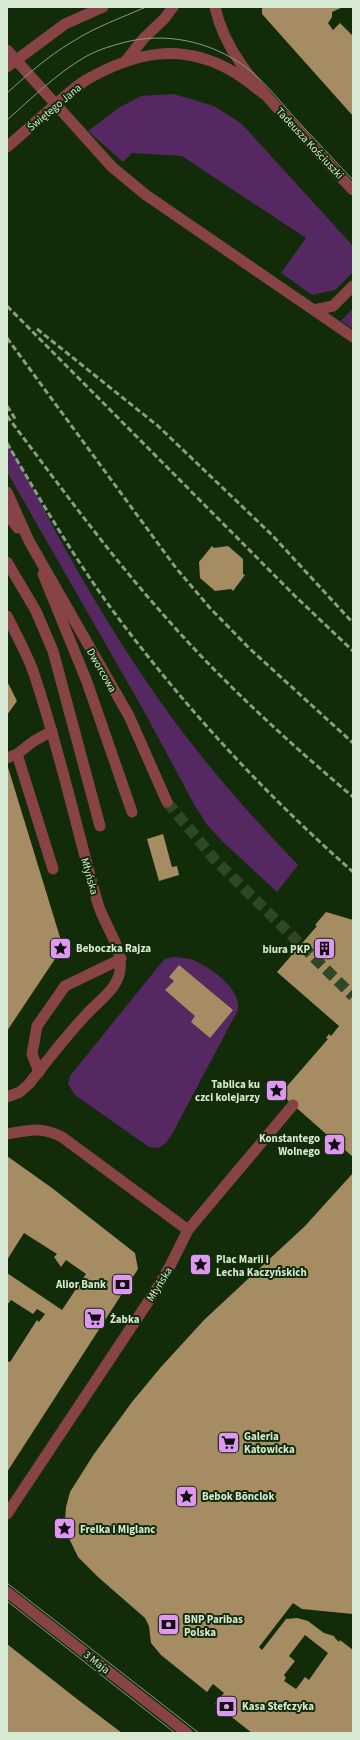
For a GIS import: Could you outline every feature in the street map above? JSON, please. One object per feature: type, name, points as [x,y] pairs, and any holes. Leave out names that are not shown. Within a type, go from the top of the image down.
[{"type":"street","points":[[7,67],[65,24],[103,7]]},
{"type":"street","points":[[125,62],[144,38],[164,19],[173,7]]},
{"type":"street","name":"Tadeusza Kościuszki","points":[[215,7],[217,18],[239,62],[267,96],[353,190]]},
{"type":"street","points":[[7,50],[86,140],[112,167],[146,195],[353,337]]},
{"type":"street","name":"Tadeusza Kościuszki","points":[[125,62],[132,58],[160,53],[188,54],[208,60],[233,71],[267,96]]},
{"type":"street","name":"Świętego Jana","points":[[7,147],[69,92],[85,80],[125,62]]},
{"type":"street","points":[[314,310],[333,306],[353,286]]},
{"type":"street","name":"Dworcowa","points":[[7,492],[31,546],[129,716],[167,802]]},
{"type":"street","name":"Dworcowa","points":[[7,514],[31,546]]},
{"type":"street","points":[[31,546],[87,682],[132,812]]},
{"type":"street","points":[[7,562],[36,611],[53,651],[100,826]]},
{"type":"street","name":"Młyńska","points":[[7,616],[33,670],[52,731],[82,850],[102,915],[119,951],[121,959],[121,969],[116,984],[79,1022],[29,1084],[20,1092],[7,1097]]},
{"type":"street","points":[[52,731],[34,740],[12,756],[53,869]]},
{"type":"street","points":[[39,1072],[32,1054],[37,1026],[65,986],[121,959]]},
{"type":"street","name":"Młyńska","points":[[7,1514],[156,1290],[188,1230],[293,1105]]},
{"type":"street","points":[[7,1134],[36,1128],[50,1130],[62,1137],[188,1230]]},
{"type":"street","name":"3 Maja","points":[[7,1592],[187,1733]]},
{"type":"shaded area","points":[[174,94],[214,106],[242,124],[353,246],[353,272],[335,290],[312,295],[281,273],[306,238],[182,156],[132,153],[123,162],[88,131],[120,107],[141,96]]},
{"type":"shaded area","points":[[352,309],[353,310],[353,329],[341,321]]},
{"type":"shaded area","points":[[7,442],[84,582],[113,630],[159,700],[217,776],[298,865],[277,892],[224,843],[208,826],[195,806],[145,713],[7,472]]},
{"type":"shaded area","points":[[174,957],[193,960],[216,974],[235,994],[238,1002],[238,1010],[171,1136],[165,1144],[158,1148],[149,1147],[75,1095],[68,1084],[70,1076],[157,968],[165,959]]},
{"type":"building","points":[[262,7],[343,7],[332,12],[332,17],[328,23],[333,30],[340,23],[353,36],[353,116],[262,14]]},
{"type":"building","points":[[212,546],[214,548],[228,546],[243,559],[243,574],[245,575],[233,591],[231,589],[215,591],[200,578],[199,562]]},
{"type":"building","points":[[7,681],[17,701],[7,715]]},
{"type":"building","points":[[7,764],[63,947],[7,1031]]},
{"type":"building","points":[[163,834],[172,867],[177,866],[179,875],[159,881],[147,839]]},
{"type":"building","points":[[326,912],[353,920],[353,1157],[338,1144],[336,1146],[333,1142],[334,1141],[282,1095],[281,1097],[277,1094],[280,1090],[282,1092],[328,1039],[326,1038],[329,1034],[331,1036],[339,1026],[277,972],[317,926],[315,925]]},
{"type":"building","points":[[179,965],[233,1010],[210,1038],[191,1022],[195,1016],[165,990],[174,981],[169,977]]},
{"type":"building","points":[[7,1156],[52,1188],[135,1253],[138,1269],[7,1472],[7,1361],[10,1362],[37,1320],[39,1322],[45,1314],[37,1309],[33,1314],[11,1300],[7,1305],[7,1273],[62,1310],[86,1274],[66,1260],[61,1267],[54,1257],[57,1254],[24,1233],[7,1260]]},
{"type":"building","name":"Galeria Katowicka","points":[[353,1173],[353,1614],[302,1609],[293,1603],[259,1647],[262,1650],[286,1619],[297,1618],[308,1621],[324,1633],[334,1636],[339,1642],[340,1640],[353,1650],[353,1733],[252,1733],[215,1704],[224,1693],[213,1684],[207,1692],[161,1655],[151,1643],[149,1626],[145,1618],[98,1577],[78,1557],[67,1534],[65,1521],[66,1507],[70,1492],[94,1454],[132,1402],[161,1367],[204,1320],[305,1226]],"holes":[[[305,1635],[328,1653],[309,1680],[305,1677],[296,1689],[284,1681],[286,1678],[284,1675],[295,1661],[289,1656]]]},
{"type":"building","points":[[7,1644],[77,1699],[122,1733],[7,1733]]},
{"type":"tunnel","points":[[167,802],[216,861],[353,996]]},
{"type":"tram line","points":[[7,93],[63,47],[99,27],[146,7]]},
{"type":"tram line","points":[[7,120],[54,79],[90,54],[130,41],[162,38],[179,39],[225,54],[252,72],[353,180]]},
{"type":"tram line","points":[[7,1583],[199,1733]]},
{"type":"tram line","points":[[7,1601],[175,1733]]},
{"type":"railway","points":[[7,306],[295,596],[353,651]]},
{"type":"railway","points":[[37,329],[158,426],[272,535],[353,623]]},
{"type":"railway","points":[[7,338],[176,568],[210,608],[249,648],[353,743]]},
{"type":"railway","points":[[7,406],[16,420]]},
{"type":"railway","points":[[7,416],[101,540],[183,637],[253,708],[353,797]]},
{"type":"railway","points":[[7,443],[74,555],[119,619],[173,687],[259,783],[353,872]]},
{"type":"place","name":"Beboczka Rajza","points":[[60,948]]},
{"type":"place","name":"biura PKP","points":[[325,949]]},
{"type":"place","name":"Tablica ku czci kolejarzy","points":[[276,1090]]},
{"type":"place","name":"Konstantego Wolnego","points":[[335,1144]]},
{"type":"place","name":"Plac Marii i Lecha Kaczyńskich","points":[[201,1265]]},
{"type":"place","name":"Alior Bank","points":[[122,1284]]},
{"type":"place","name":"Żabka","points":[[95,1319]]},
{"type":"place","name":"Galeria Katowicka","points":[[228,1442]]},
{"type":"place","name":"Bebok Bōnclok","points":[[187,1496]]},
{"type":"place","name":"Frelka i Miglanc","points":[[65,1529]]},
{"type":"place","name":"BNP Paribas Polska","points":[[168,1625]]},
{"type":"place","name":"Kasa Stefczyka","points":[[227,1706]]}]
